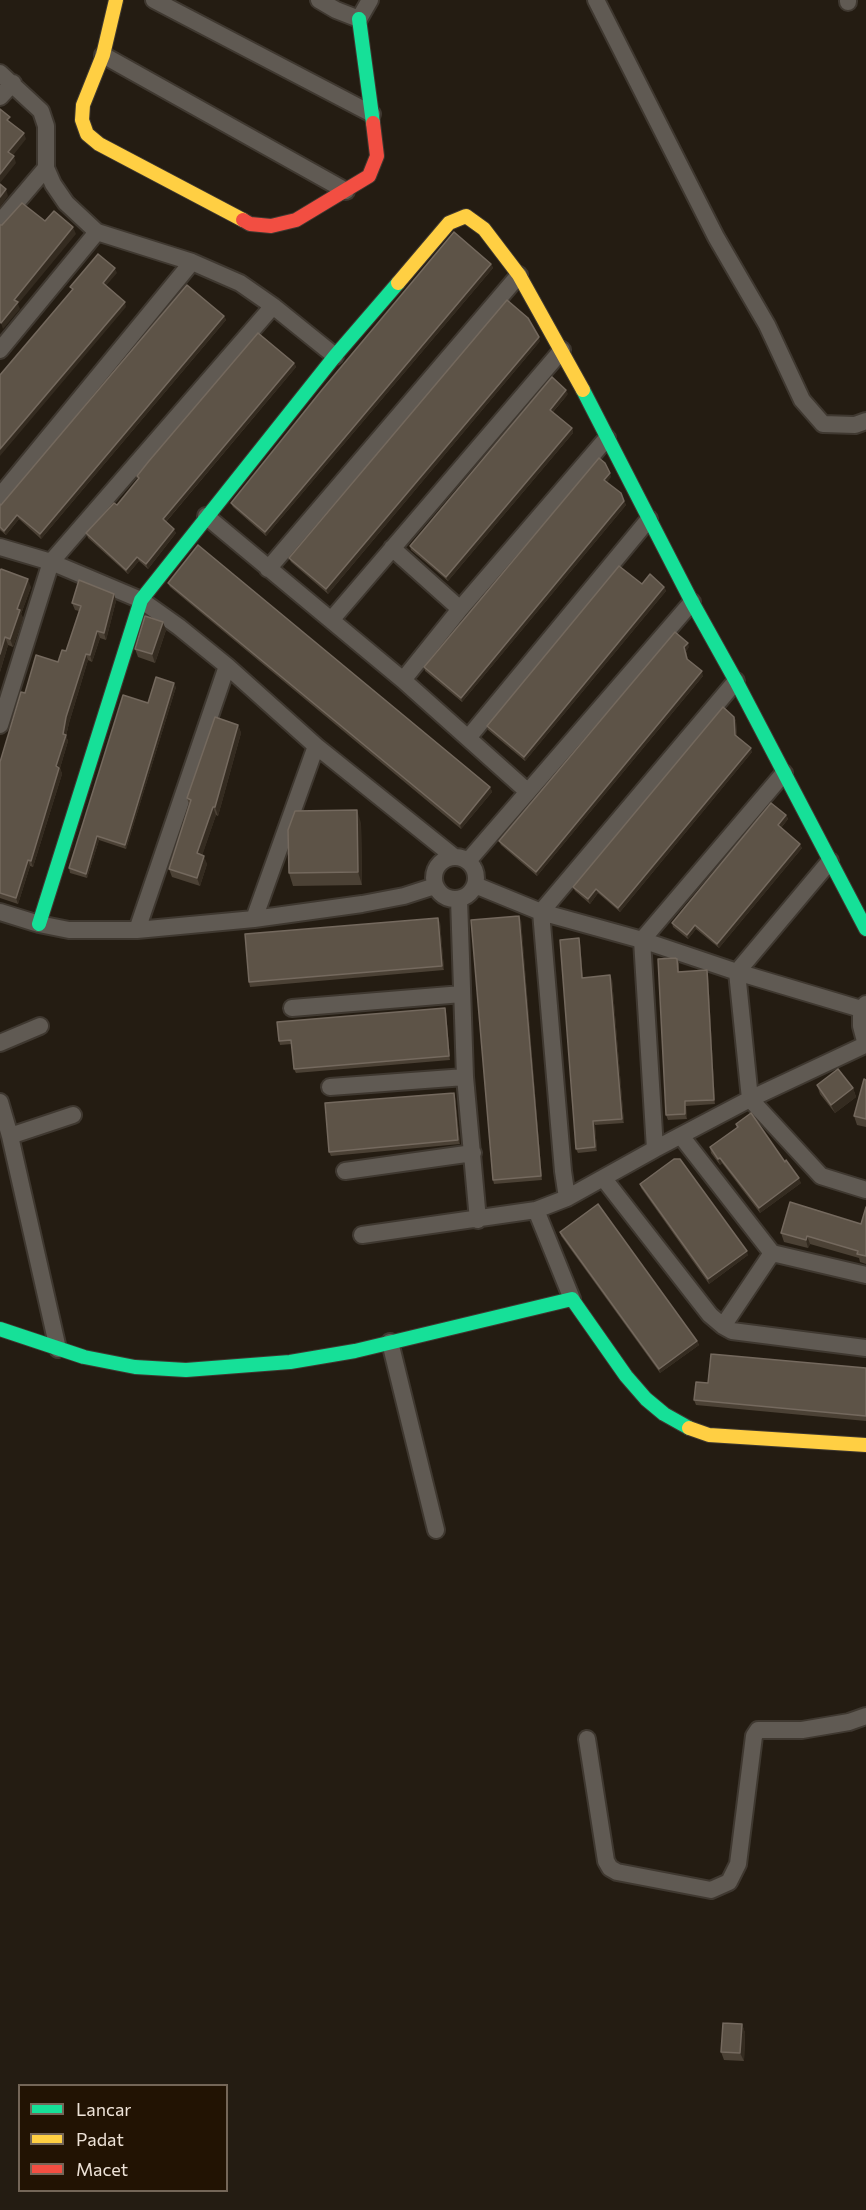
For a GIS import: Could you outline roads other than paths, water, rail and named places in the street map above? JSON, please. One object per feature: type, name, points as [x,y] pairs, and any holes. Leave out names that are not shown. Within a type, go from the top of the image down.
[{"type":"street","points":[[116,0],[103,55],[83,105],[82,120],[87,134],[99,144],[250,224],[271,226],[296,220],[369,176],[377,156],[359,19],[369,0]]},
{"type":"street","points":[[154,0],[372,114]]},
{"type":"street","points":[[319,0],[359,19]]},
{"type":"street","points":[[596,0],[716,237],[767,325],[802,400],[823,424],[855,425],[866,421]]},
{"type":"street","points":[[103,55],[346,191]]},
{"type":"street","points":[[0,97],[6,78],[41,111],[46,126],[46,168],[53,184],[66,203],[97,232],[192,262],[240,283],[273,306],[335,356]]},
{"type":"street","points":[[0,222],[46,168]]},
{"type":"street","points":[[39,924],[141,600],[335,356],[449,223],[466,216],[484,229],[519,275],[562,350],[692,602],[866,929]]},
{"type":"street","points":[[0,350],[97,232]]},
{"type":"street","points":[[0,496],[192,262]]},
{"type":"street","points":[[268,569],[519,275]]},
{"type":"street","points":[[0,725],[51,562],[273,306]]},
{"type":"street","points":[[332,620],[562,350]]},
{"type":"street","points":[[403,680],[460,609],[607,438]]},
{"type":"street","points":[[206,516],[403,680],[527,791]]},
{"type":"street","points":[[468,738],[649,519]]},
{"type":"street","points":[[0,547],[51,562],[141,600],[179,627],[316,746],[461,859],[475,871],[475,885],[469,894],[459,899],[446,897],[435,886],[435,870],[446,858],[461,859],[527,791],[692,602]]},
{"type":"street","points":[[392,548],[460,609]]},
{"type":"street","points":[[137,930],[226,666]]},
{"type":"street","points":[[567,1198],[541,912],[736,681]]},
{"type":"street","points":[[254,918],[316,746]]},
{"type":"street","points":[[655,1149],[642,940],[784,773]]},
{"type":"street","points":[[830,861],[737,972],[750,1099],[821,1176],[866,1190]]},
{"type":"street","points":[[362,1235],[536,1210],[567,1198],[604,1179],[655,1149],[750,1099],[866,1045],[861,1026],[863,1006],[737,972],[642,940],[541,912],[475,885]]},
{"type":"street","points":[[0,912],[69,930],[137,930],[362,904],[404,896],[435,886]]},
{"type":"street","points":[[459,899],[465,1077],[478,1220]]},
{"type":"street","points":[[292,1008],[462,994]]},
{"type":"street","points":[[0,1043],[40,1026]]},
{"type":"street","points":[[330,1087],[465,1077]]},
{"type":"street","points":[[0,1102],[10,1136],[58,1349]]},
{"type":"street","points":[[10,1136],[73,1115]]},
{"type":"street","points":[[681,1136],[772,1253],[866,1275]]},
{"type":"street","points":[[345,1171],[473,1153]]},
{"type":"street","points":[[604,1179],[711,1315],[723,1326],[732,1330],[866,1348]]},
{"type":"street","points":[[536,1210],[572,1299],[626,1376],[646,1399],[664,1414],[686,1427],[721,1436],[866,1445]]},
{"type":"street","points":[[723,1326],[772,1253]]},
{"type":"street","points":[[0,1329],[58,1349],[135,1367],[186,1370],[290,1362],[390,1342],[572,1299]]},
{"type":"street","points":[[390,1342],[436,1530]]},
{"type":"street","points":[[587,1739],[606,1861],[610,1868],[617,1872],[711,1890],[729,1882],[738,1864],[754,1736],[758,1730],[802,1730],[849,1722],[866,1716]]}]
